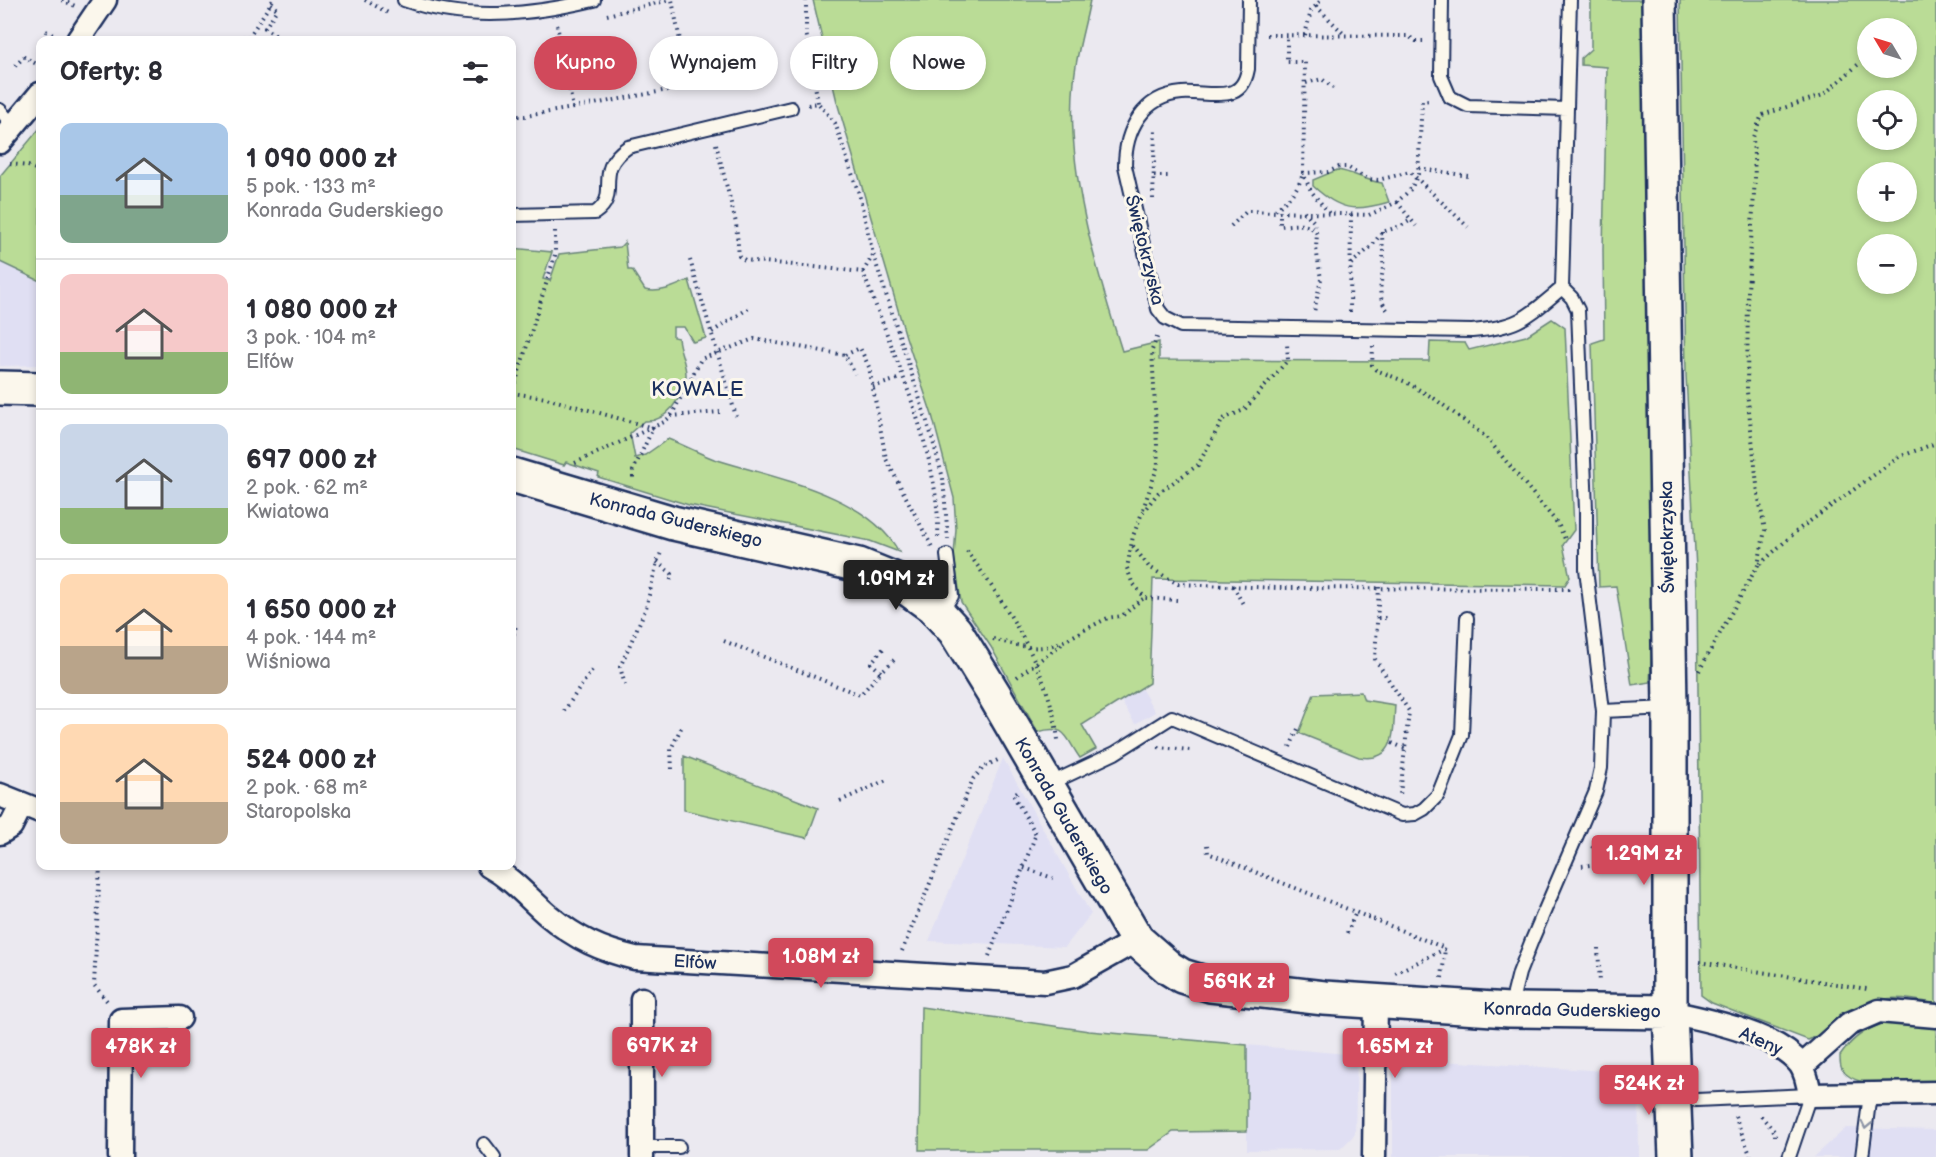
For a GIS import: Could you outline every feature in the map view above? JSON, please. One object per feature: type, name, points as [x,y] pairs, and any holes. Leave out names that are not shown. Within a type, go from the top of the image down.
[{"type":"street","points":[[71,36],[105,0]]},
{"type":"street","name":"Świętokrzyska","points":[[1659,0],[1670,708],[1670,1012],[1676,1157]]},
{"type":"street","points":[[5,136],[36,99]]},
{"type":"street","points":[[0,388],[36,389]]},
{"type":"street","name":"Konrada Guderskiego","points":[[516,476],[673,523],[859,565],[896,580],[940,613],[955,631],[995,696],[1045,786],[1137,940],[1169,968],[1182,976],[1211,985],[1324,998],[1382,989],[1509,1010],[1670,1012]]},
{"type":"street","points":[[0,795],[32,807],[11,826],[0,832]]},
{"type":"street","name":"Elfów","points":[[495,870],[518,885],[547,915],[570,932],[604,951],[635,958],[1045,982],[1073,976],[1137,940]]},
{"type":"street","points":[[1374,1157],[1382,989]]},
{"type":"street","points":[[642,999],[642,1152]]},
{"type":"street","points":[[1802,1066],[1849,1024],[1879,1011],[1936,1016]]},
{"type":"street","name":"Ateny","points":[[1670,1012],[1715,1022],[1775,1044],[1791,1054],[1802,1066],[1810,1095]]},
{"type":"street","points":[[120,1157],[122,1020],[180,1018]]},
{"type":"street","points":[[1810,1095],[1936,1093]]},
{"type":"lane","points":[[404,0],[435,11],[474,15],[554,9],[594,0]]},
{"type":"lane","name":"Świętokrzyska","points":[[1249,0],[1248,69],[1246,79],[1239,88],[1231,93],[1180,93],[1158,99],[1137,117],[1125,147],[1125,165],[1153,291],[1158,309],[1166,318],[1182,326],[1472,331],[1503,328],[1523,321],[1562,288]]},
{"type":"lane","points":[[1442,0],[1441,76],[1450,97],[1468,106],[1567,109]]},
{"type":"lane","points":[[1509,1010],[1519,973],[1596,790],[1601,768],[1603,711],[1586,569],[1586,510],[1578,310],[1572,297],[1562,288],[1570,0]]},
{"type":"lane","points":[[516,215],[595,213],[605,203],[609,194],[610,165],[620,152],[636,144],[791,108]]},
{"type":"lane","points":[[940,613],[951,596],[950,579],[942,556]]},
{"type":"lane","points":[[1045,786],[1115,753],[1172,717],[1393,812],[1402,815],[1414,814],[1438,795],[1462,735],[1467,618]]},
{"type":"lane","points":[[1603,711],[1670,708]]},
{"type":"lane","points":[[1862,1157],[1870,1094]]},
{"type":"lane","points":[[1696,1100],[1810,1095],[1789,1157]]},
{"type":"lane","points":[[484,1144],[494,1157]]},
{"type":"lane","points":[[642,1152],[679,1147]]},
{"type":"path","points":[[516,116],[573,108],[689,86],[672,0]]},
{"type":"path","points":[[806,0],[806,32],[818,103],[835,123],[859,194],[873,255],[943,478],[948,534],[942,556]]},
{"type":"path","points":[[1305,35],[1311,11],[1322,0]]},
{"type":"path","points":[[253,36],[271,2],[277,9],[265,28],[277,36]]},
{"type":"path","points":[[1316,6],[1346,35]]},
{"type":"path","points":[[554,9],[573,108]]},
{"type":"path","points":[[46,31],[60,36]]},
{"type":"path","points":[[1277,211],[1300,184],[1303,173],[1305,62],[1287,62],[1287,35],[1408,36],[1416,41],[1441,40]]},
{"type":"path","points":[[15,66],[24,57],[36,64]]},
{"type":"path","points":[[1696,676],[1758,565],[1766,530],[1758,494],[1747,392],[1748,291],[1755,177],[1753,137],[1762,115],[1823,95],[1857,66]]},
{"type":"path","points":[[1305,83],[1322,79],[1333,88]]},
{"type":"path","points":[[791,108],[818,103]]},
{"type":"path","points":[[1231,226],[1247,211],[1304,211],[1369,215],[1397,202],[1410,189],[1417,176],[1422,108]]},
{"type":"path","points":[[1153,207],[1155,124]]},
{"type":"path","points":[[712,126],[736,223],[739,255],[752,262],[863,272]]},
{"type":"path","points":[[5,136],[28,166],[36,169]]},
{"type":"path","points":[[1303,173],[1328,172],[1339,167],[1378,180],[1402,172],[1410,172],[1417,176],[1468,227]]},
{"type":"path","points":[[1419,168],[1468,176]]},
{"type":"path","points":[[1303,173],[1311,191],[1329,213]]},
{"type":"path","points":[[1154,176],[1168,176]]},
{"type":"path","points":[[1397,202],[1416,226]]},
{"type":"path","points":[[1277,211],[1280,226],[1300,224],[1316,230]]},
{"type":"path","points":[[1304,211],[1315,223],[1321,279],[1315,311],[1309,316]]},
{"type":"path","points":[[1350,328],[1351,214]]},
{"type":"path","points":[[1350,265],[1372,246],[1382,232],[1411,220]]},
{"type":"path","points":[[1382,232],[1383,270],[1379,291],[1381,301],[1393,316],[1393,328]]},
{"type":"path","points":[[516,381],[555,255]]},
{"type":"path","points":[[863,272],[873,255]]},
{"type":"path","points":[[690,260],[736,416]]},
{"type":"path","points":[[863,272],[926,452],[942,556]]},
{"type":"path","points":[[711,332],[749,308]]},
{"type":"path","points":[[1146,598],[1132,582],[1127,568],[1133,546],[1133,536],[1158,465],[1152,350],[1166,318]]},
{"type":"path","points":[[1142,513],[1158,493],[1198,465],[1223,419],[1244,411],[1288,360],[1286,327]]},
{"type":"path","points":[[1373,328],[1372,365],[1376,370],[1406,382],[1435,399],[1486,437],[1558,524],[1573,553],[1586,569]]},
{"type":"path","points":[[571,465],[653,428],[671,416],[701,359],[754,339],[845,355],[860,348],[869,367],[886,459],[942,556],[950,579]]},
{"type":"path","points":[[845,355],[855,374]]},
{"type":"path","points":[[873,387],[901,378]]},
{"type":"path","points":[[516,394],[546,398],[653,428]]},
{"type":"path","points":[[671,416],[720,412]]},
{"type":"path","points":[[635,488],[633,471],[653,428]]},
{"type":"path","points":[[1758,565],[1799,529],[1899,457],[1936,443]]},
{"type":"path","points":[[939,528],[954,539]]},
{"type":"path","points":[[960,545],[999,597],[1027,648],[1055,709],[1058,740]]},
{"type":"path","points":[[625,685],[620,667],[646,608],[657,561],[666,546]]},
{"type":"path","points":[[1133,546],[1149,567],[1178,584],[1589,591]]},
{"type":"path","points":[[657,561],[672,574],[670,584]]},
{"type":"path","points":[[1233,586],[1244,606]]},
{"type":"path","points":[[1379,587],[1376,659],[1408,711],[1402,788],[1393,812]]},
{"type":"path","points":[[1016,678],[1067,641],[1107,618],[1122,616],[1146,598],[1177,600]]},
{"type":"path","points":[[1378,618],[1389,618]]},
{"type":"path","points":[[990,638],[1027,648],[1043,649],[1067,641]]},
{"type":"path","points":[[724,641],[860,695],[894,660]]},
{"type":"path","points":[[881,672],[871,663],[883,649]]},
{"type":"path","points":[[564,711],[594,668]]},
{"type":"path","points":[[672,769],[671,749],[682,726]]},
{"type":"path","points":[[1392,743],[1406,749]]},
{"type":"path","points":[[902,952],[973,779],[985,766],[1008,755]]},
{"type":"path","points":[[840,801],[889,779]]},
{"type":"path","points":[[989,956],[1036,834],[1013,795]]},
{"type":"path","points":[[1207,845],[1209,853],[1445,948]]},
{"type":"path","points":[[1562,867],[1607,865],[1644,858]]},
{"type":"path","points":[[1024,868],[1053,878]]},
{"type":"path","points":[[100,870],[94,985],[122,1020]]},
{"type":"path","points":[[1347,933],[1356,912]]},
{"type":"path","points":[[1442,985],[1445,948]]},
{"type":"path","points":[[1382,989],[1445,948]]},
{"type":"path","points":[[1598,948],[1599,982],[1603,989]]},
{"type":"path","points":[[1693,961],[1870,990]]},
{"type":"path","points":[[1724,1114],[1743,1115]]},
{"type":"path","points":[[1734,1114],[1751,1157]]},
{"type":"path","points":[[1751,1115],[1760,1115],[1775,1132],[1775,1139]]},
{"type":"shaded area","points":[[0,262],[36,279],[36,365],[0,366]]},
{"type":"shaded area","points":[[1141,688],[1155,712],[1135,724],[1121,701]]},
{"type":"shaded area","points":[[1003,758],[1091,914],[1065,947],[929,941]]},
{"type":"shaded area","points":[[1247,1045],[1357,1055],[1355,1134],[1340,1149],[1247,1150]]},
{"type":"shaded area","points":[[1393,1058],[1638,1073],[1639,1157],[1393,1157]]},
{"type":"shaded area","points":[[1846,1128],[1936,1130],[1936,1157],[1814,1157]]},
{"type":"green space","points":[[813,0],[1090,0],[1075,71],[1072,114],[1074,148],[1078,183],[1093,252],[1122,351],[1159,342],[1159,360],[1429,361],[1430,342],[1465,343],[1469,350],[1526,336],[1552,319],[1565,328],[1574,530],[1563,545],[1570,577],[1565,585],[1153,579],[1149,683],[1082,725],[1096,749],[1080,758],[1065,734],[1055,730],[1038,732],[991,647],[961,602],[954,556],[956,529],[954,498],[932,415],[906,337],[834,90],[878,90],[878,36],[821,36]]},
{"type":"green space","points":[[1591,0],[1644,0],[1654,608],[1650,682],[1632,685],[1616,586],[1599,587],[1592,343],[1604,339],[1603,250],[1607,67],[1581,65],[1581,58],[1591,49]]},
{"type":"green space","points":[[1680,0],[1936,0],[1936,1004],[1896,998],[1875,1001],[1808,1040],[1712,1003],[1701,995],[1697,589],[1686,375]]},
{"type":"green space","points":[[36,133],[36,279],[0,262],[0,176]]},
{"type":"green space","points":[[1337,170],[1382,183],[1389,202],[1367,207],[1348,207],[1331,200],[1313,186],[1313,180]]},
{"type":"green space","points":[[625,242],[628,270],[632,270],[645,290],[662,290],[689,280],[706,338],[693,342],[684,327],[673,327],[673,337],[678,338],[685,368],[684,384],[672,408],[660,418],[644,421],[630,433],[635,458],[645,455],[668,439],[714,459],[790,481],[842,502],[865,516],[884,532],[899,552],[870,541],[689,505],[598,477],[599,473],[566,462],[564,465],[516,450],[516,248],[552,252],[543,279],[550,281],[559,254],[620,247]]},
{"type":"green space","points":[[1361,692],[1364,700],[1395,705],[1393,734],[1387,750],[1380,755],[1371,758],[1359,757],[1299,733],[1314,694]]},
{"type":"green space","points":[[684,756],[818,808],[807,838],[684,810]]},
{"type":"green space","points":[[921,1007],[1089,1031],[1247,1045],[1247,1131],[1173,1132],[1148,1150],[919,1150]]},
{"type":"green space","points":[[1894,1021],[1936,1027],[1936,1083],[1885,1085],[1871,1083],[1859,1081],[1842,1069],[1840,1056],[1851,1042],[1870,1029]]},
{"type":"district","name":"KOWALE","points":[[698,389]]}]
